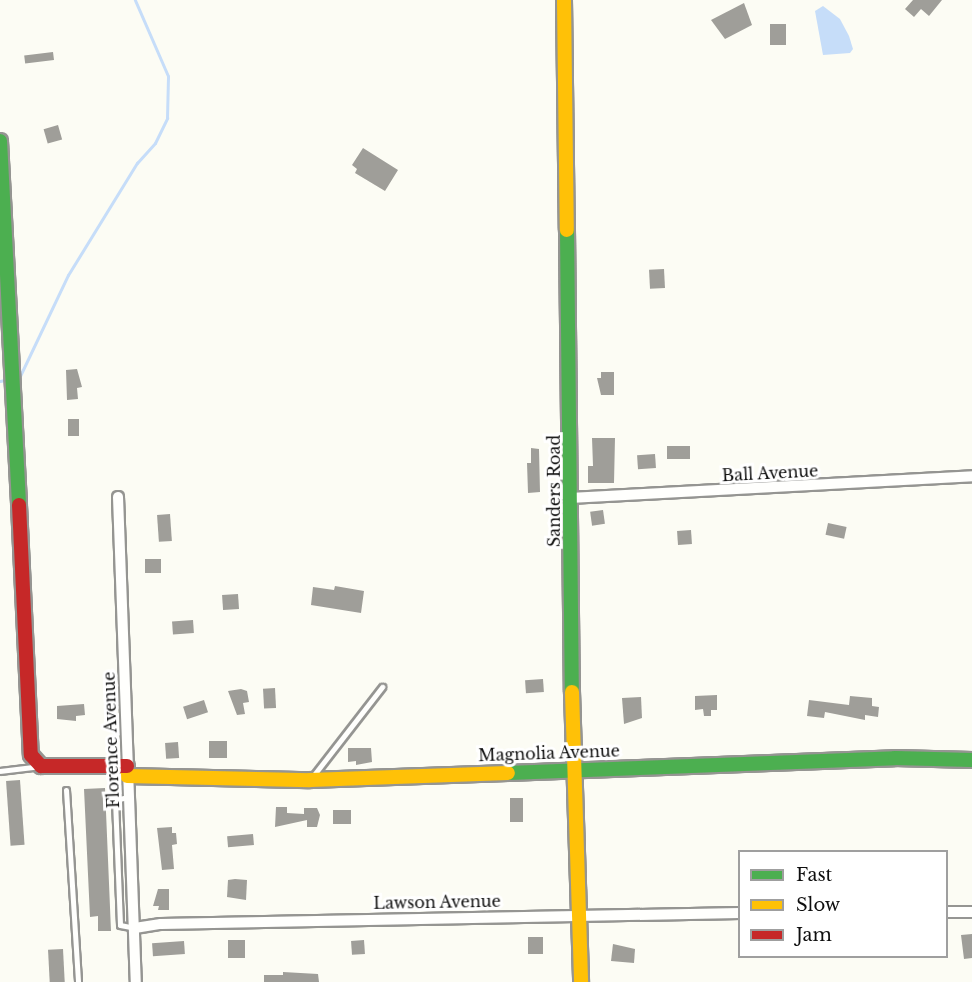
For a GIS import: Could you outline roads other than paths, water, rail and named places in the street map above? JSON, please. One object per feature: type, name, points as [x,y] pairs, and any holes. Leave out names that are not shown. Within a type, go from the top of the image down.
[{"type":"street","name":"Sanders Road","points":[[564,0],[573,769],[581,982]]},
{"type":"street","points":[[0,141],[10,278],[28,740],[31,755],[41,766]]},
{"type":"street","name":"Ball Avenue","points":[[570,498],[972,476]]},
{"type":"street","name":"Florence Avenue","points":[[118,497],[136,982]]},
{"type":"street","name":"Magnolia Avenue","points":[[41,766],[310,780],[895,758],[972,760]]},
{"type":"street","points":[[948,912],[972,912]]},
{"type":"street","name":"Lawson Avenue","points":[[135,928],[160,924],[579,914],[738,913]]},
{"type":"lane","points":[[310,780],[382,687]]},
{"type":"lane","points":[[0,771],[41,766]]},
{"type":"lane","points":[[66,790],[78,982]]},
{"type":"lane","points":[[128,797],[115,800],[120,925],[135,928]]},
{"type":"lane","points":[[117,849],[131,848]]},
{"type":"lane","points":[[120,902],[133,901]]},
{"type":"water","points":[[823,6],[840,19],[853,49],[850,53],[823,55],[815,11]]},
{"type":"waterway","points":[[19,378],[68,275],[137,163],[155,143],[167,118],[168,76],[135,0]]},
{"type":"waterway","points":[[0,381],[9,379]]}]
